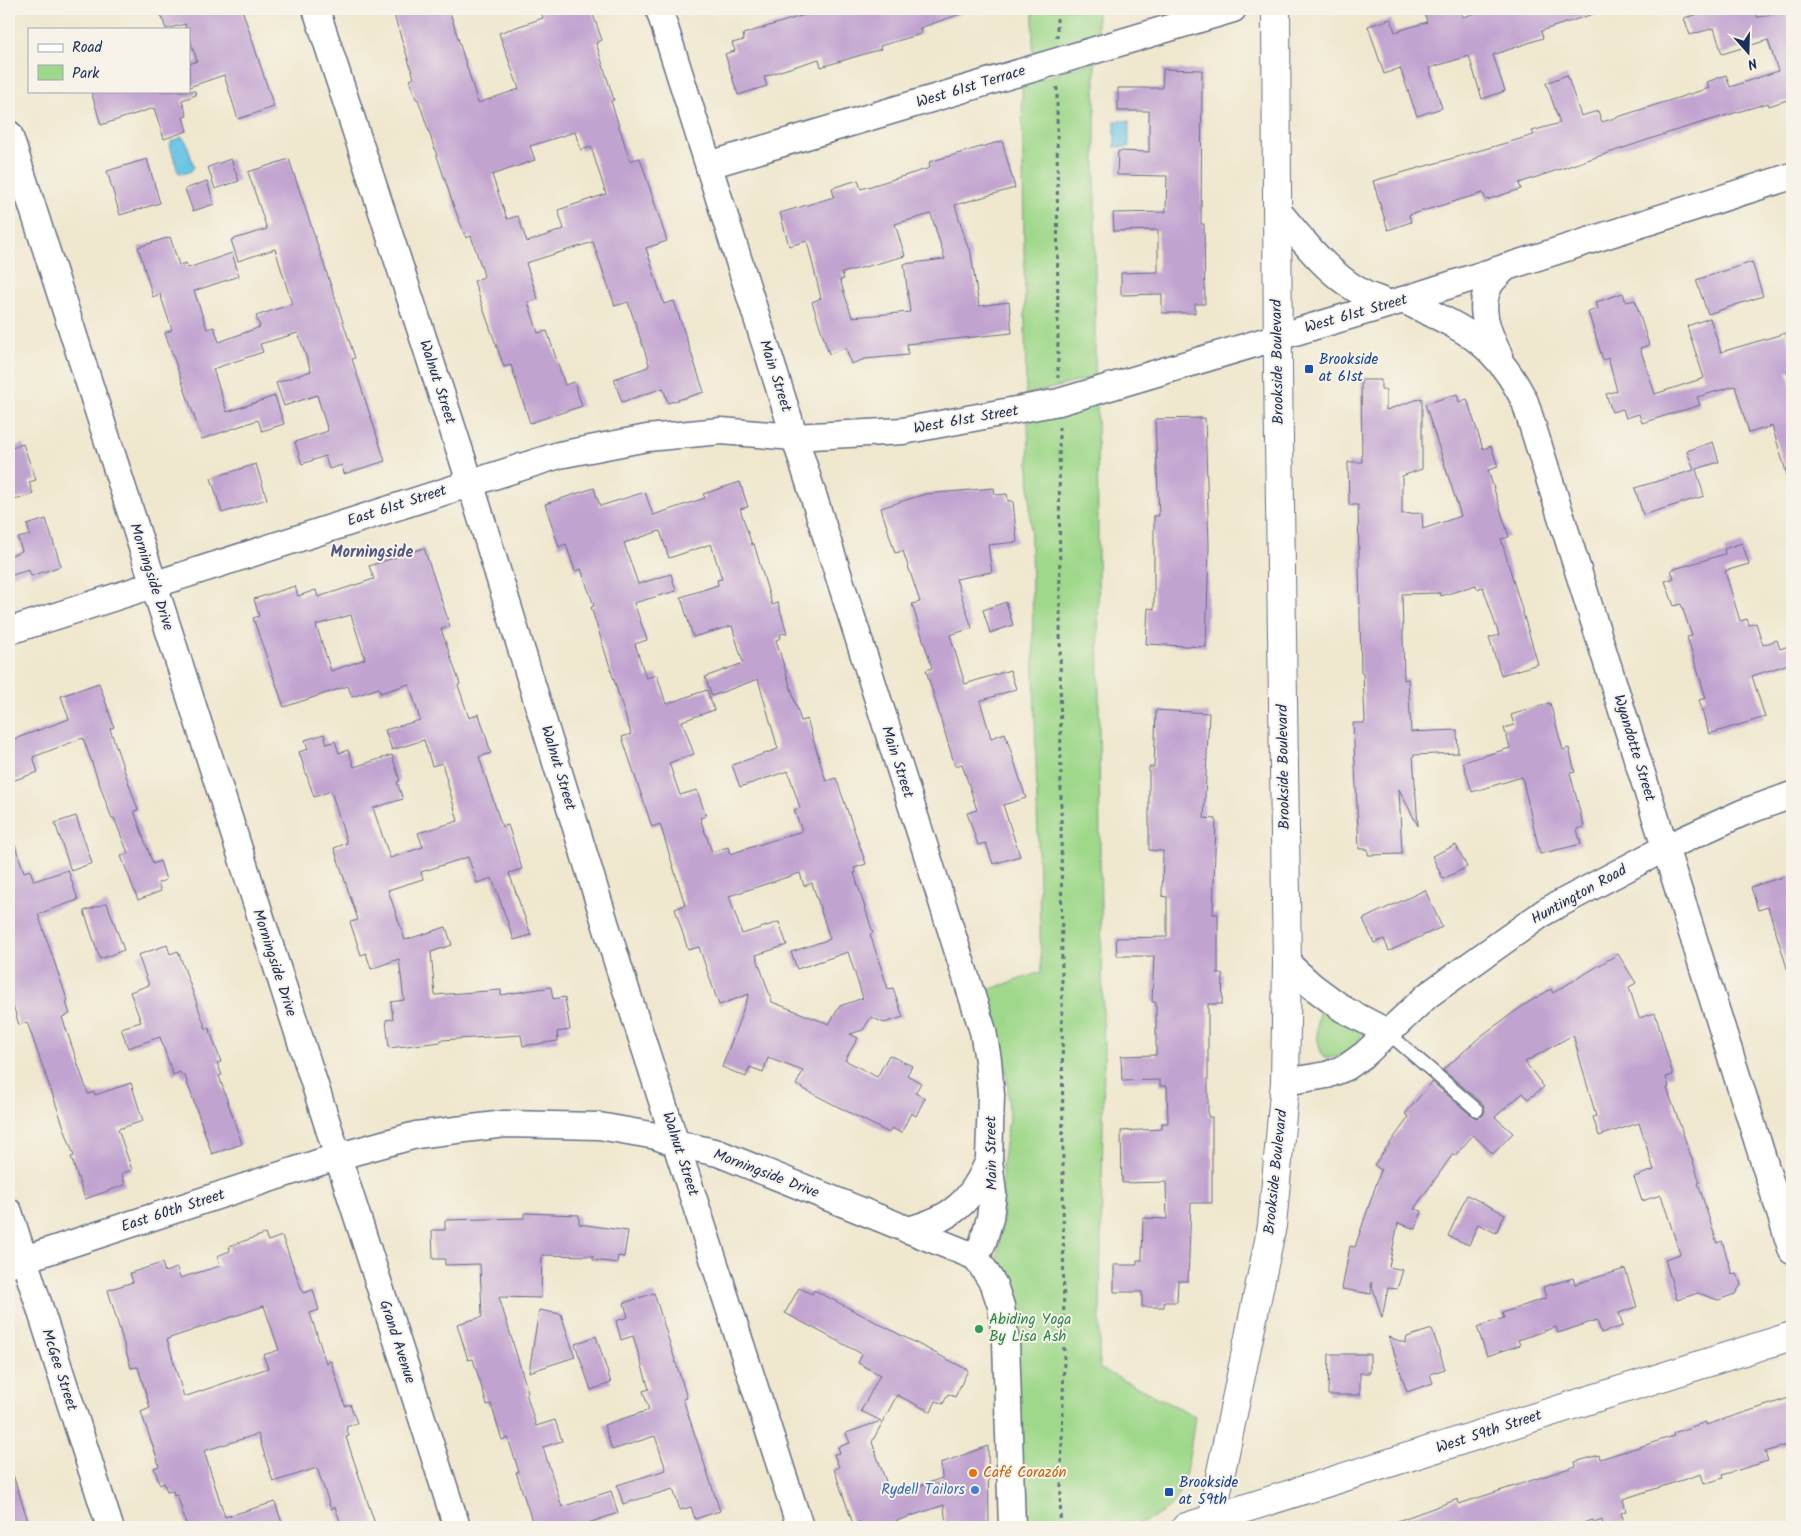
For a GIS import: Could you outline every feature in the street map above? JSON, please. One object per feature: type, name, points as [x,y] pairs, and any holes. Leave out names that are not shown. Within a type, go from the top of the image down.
[{"type":"main road","name":"Brookside Boulevard","points":[[1210,1524],[1272,1226],[1285,1082],[1287,963],[1278,337],[1276,9]]},
{"type":"main road","name":"West 59th Street","points":[[1186,1527],[1210,1524],[1792,1336]]},
{"type":"street","name":"Walnut Street","points":[[316,9],[470,482],[616,958],[678,1144],[800,1527]]},
{"type":"street","name":"Main Street","points":[[659,9],[982,1031],[988,1060],[991,1095],[988,1160],[993,1194],[984,1242],[976,1257]]},
{"type":"street","name":"West 61st Terrace","points":[[708,165],[1233,9]]},
{"type":"street","name":"Morningside Drive","points":[[9,134],[336,1158],[416,1135],[505,1124],[599,1126],[656,1136],[678,1144],[718,1154],[976,1257]]},
{"type":"street","name":"West 61st Street","points":[[794,437],[903,431],[1059,402],[1395,302],[1792,176]]},
{"type":"street","name":"Wyandotte Street","points":[[1277,210],[1315,255],[1339,277],[1360,292],[1395,302],[1474,337],[1483,343],[1504,364],[1525,402],[1792,1251]]},
{"type":"street","points":[[1504,364],[1488,330],[1484,300],[1491,283],[1506,267]]},
{"type":"street","name":"East 61st Street","points":[[9,631],[559,455],[647,438],[721,431],[794,437]]},
{"type":"street","name":"Huntington Road","points":[[1285,1082],[1327,1075],[1347,1067],[1365,1054],[1428,995],[1546,911],[1665,848],[1742,813],[1792,795]]},
{"type":"street","points":[[1287,963],[1312,986],[1343,1009],[1387,1032]]},
{"type":"street","name":"East 60th Street","points":[[16,1262],[336,1158]]},
{"type":"street","name":"Grand Avenue","points":[[336,1158],[457,1527]]},
{"type":"street","points":[[908,1230],[945,1217],[960,1207],[981,1180],[988,1160]]},
{"type":"street","name":"McGee Street","points":[[9,1212],[16,1262],[110,1527]]},
{"type":"street","points":[[976,1257],[994,1285],[1001,1306],[1006,1342],[1012,1527]]},
{"type":"lane","points":[[1387,1032],[1477,1110]]},
{"type":"path","points":[[1057,9],[1064,1358],[1060,1527]]},
{"type":"green space","points":[[1033,9],[1097,9],[1097,33],[1033,52]]},
{"type":"green space","points":[[1095,61],[1095,377],[1026,395],[1022,85]]},
{"type":"green space","points":[[1097,402],[1100,859],[1104,1059],[1099,1368],[1195,1416],[1189,1456],[1182,1485],[1174,1501],[1163,1512],[1132,1526],[1086,1529],[1021,1527],[1007,1285],[997,1256],[1003,1219],[1002,1165],[1009,1119],[1008,1087],[1004,1056],[988,990],[1041,972],[1028,420]]},
{"type":"green space","points":[[1325,1011],[1362,1031],[1358,1043],[1349,1051],[1337,1057],[1324,1058],[1320,1048],[1317,1024],[1319,1013]]},
{"type":"water","points":[[1115,121],[1129,121],[1129,147],[1115,147]]},
{"type":"water","points":[[182,137],[186,141],[194,167],[191,171],[183,174],[178,172],[170,145],[172,141]]},
{"type":"building","points":[[159,9],[185,9],[187,15],[207,9],[242,9],[274,107],[238,119],[224,75],[190,87],[190,64],[197,61],[190,39],[190,28],[186,28],[185,24],[166,28]]},
{"type":"building","points":[[392,9],[449,9],[478,103],[519,89],[499,33],[543,18],[540,9],[591,9],[602,40],[596,43],[614,100],[611,101],[630,161],[640,158],[667,241],[646,248],[664,304],[674,301],[704,392],[668,403],[663,388],[622,402],[614,379],[648,367],[649,364],[628,302],[615,306],[593,242],[526,263],[538,299],[528,302],[538,333],[547,331],[565,385],[574,382],[582,406],[530,423],[511,365],[504,367],[484,311],[474,281],[484,277],[483,272],[471,236],[466,238],[454,207],[410,80],[414,78]],"holes":[[[575,132],[581,150],[591,147],[606,194],[558,210],[564,229],[527,242],[518,216],[507,219],[492,175],[535,160],[530,146]]]},
{"type":"building","points":[[824,9],[966,9],[966,12],[920,28],[921,34],[880,46],[881,49],[821,67],[819,59],[777,72],[764,77],[767,86],[738,95],[725,54],[735,51],[732,43],[744,40],[743,34]]},
{"type":"building","points":[[1436,9],[1460,9],[1463,17],[1489,9],[1599,9],[1599,12],[1541,31],[1543,38],[1493,55],[1505,91],[1482,99],[1469,56],[1429,68],[1442,108],[1417,116],[1400,68],[1384,74],[1368,26],[1391,19],[1395,32],[1427,22],[1424,12]]},
{"type":"building","points":[[1715,9],[1755,9],[1757,17],[1760,17],[1792,9],[1792,103],[1788,104],[1787,100],[1769,106],[1768,103],[1674,131],[1519,183],[1521,189],[1486,200],[1483,193],[1409,215],[1411,222],[1388,230],[1373,181],[1534,135],[1532,131],[1560,123],[1546,83],[1567,75],[1581,116],[1598,111],[1602,122],[1709,88],[1707,82],[1726,75],[1730,87],[1778,71],[1768,40],[1722,54],[1714,28],[1690,35],[1684,18]]},
{"type":"building","points":[[1163,69],[1202,70],[1201,224],[1204,224],[1205,304],[1195,304],[1195,313],[1162,313],[1162,294],[1121,295],[1121,273],[1158,272],[1158,230],[1114,231],[1113,213],[1166,212],[1167,176],[1117,175],[1118,151],[1149,152],[1149,111],[1118,111],[1118,88],[1162,88]]},
{"type":"building","points":[[195,91],[196,95],[182,100],[187,116],[183,117],[187,131],[164,139],[154,108],[101,125],[91,92]]},
{"type":"building","points":[[1002,141],[1015,188],[955,205],[968,248],[970,248],[979,306],[1009,302],[1012,333],[907,344],[908,355],[865,359],[851,364],[846,348],[829,354],[812,302],[821,298],[807,241],[789,246],[780,213],[834,197],[832,188],[858,180],[861,189],[930,168],[929,162]],"holes":[[[931,214],[945,259],[904,264],[910,312],[852,317],[840,280],[844,279],[842,273],[905,256],[895,224]]]},
{"type":"building","points":[[147,159],[160,203],[120,215],[107,171]]},
{"type":"building","points":[[231,159],[239,181],[215,189],[208,167]]},
{"type":"building","points":[[289,159],[355,358],[352,359],[385,461],[344,474],[342,465],[329,469],[325,456],[302,464],[295,442],[328,431],[317,395],[284,406],[276,383],[311,371],[298,333],[260,344],[263,352],[213,369],[227,412],[275,396],[284,424],[262,431],[258,420],[202,439],[165,333],[172,330],[160,294],[153,297],[138,247],[170,237],[179,265],[186,263],[188,268],[232,253],[239,276],[194,291],[207,329],[214,327],[219,342],[260,327],[256,316],[292,304],[275,249],[238,261],[231,240],[267,229],[248,172]]},
{"type":"building","points":[[207,181],[214,204],[193,211],[185,189]]},
{"type":"building","points":[[1752,262],[1763,296],[1708,314],[1696,280]]},
{"type":"building","points":[[1623,293],[1626,302],[1635,300],[1649,345],[1640,348],[1655,394],[1704,378],[1687,326],[1710,318],[1721,352],[1786,333],[1792,355],[1792,370],[1787,371],[1792,389],[1792,478],[1788,478],[1772,426],[1749,433],[1735,386],[1697,397],[1700,405],[1642,423],[1639,414],[1626,418],[1623,409],[1612,412],[1606,394],[1617,391],[1608,358],[1603,360],[1588,312],[1598,309],[1596,302]]},
{"type":"building","points":[[1361,380],[1381,380],[1381,390],[1386,390],[1386,410],[1422,398],[1422,469],[1402,476],[1402,514],[1422,513],[1423,529],[1461,516],[1425,404],[1457,394],[1459,402],[1467,399],[1483,449],[1491,446],[1498,467],[1488,470],[1509,537],[1501,539],[1538,664],[1501,675],[1489,638],[1499,635],[1483,587],[1477,589],[1476,585],[1441,596],[1440,593],[1402,594],[1404,680],[1408,679],[1411,732],[1457,730],[1458,753],[1413,755],[1418,826],[1399,789],[1402,854],[1368,855],[1368,849],[1359,849],[1353,723],[1365,723],[1363,673],[1361,673],[1358,505],[1349,505],[1348,462],[1362,462]]},
{"type":"building","points":[[1205,418],[1209,546],[1206,647],[1146,644],[1148,608],[1154,609],[1154,516],[1159,516],[1155,419]]},
{"type":"building","points":[[1713,442],[1719,462],[1696,469],[1704,496],[1643,515],[1635,488],[1694,470],[1687,451]]},
{"type":"building","points":[[23,444],[36,480],[29,482],[33,494],[9,502],[9,449]]},
{"type":"building","points":[[256,464],[267,499],[222,513],[211,478]]},
{"type":"building","points":[[740,482],[748,507],[740,509],[752,545],[754,544],[772,605],[778,603],[787,633],[780,634],[781,638],[776,640],[801,721],[807,719],[826,781],[836,778],[866,864],[854,868],[856,873],[854,873],[873,933],[870,934],[888,989],[893,988],[903,1017],[884,1023],[871,1017],[863,1030],[850,1034],[858,1038],[845,1060],[877,1077],[889,1055],[912,1066],[907,1075],[921,1083],[915,1093],[925,1098],[916,1116],[911,1113],[901,1133],[892,1128],[889,1133],[796,1085],[803,1071],[768,1058],[763,1072],[750,1067],[746,1077],[722,1067],[749,994],[719,1005],[699,947],[688,950],[675,909],[685,905],[660,824],[652,827],[622,737],[631,734],[591,607],[594,606],[581,569],[575,571],[566,544],[559,547],[545,504],[594,488],[600,506],[645,492],[653,515],[705,498],[703,494]],"holes":[[[660,531],[669,558],[711,544],[722,579],[717,580],[718,585],[681,597],[693,637],[732,626],[743,663],[705,677],[712,696],[758,679],[778,749],[732,765],[740,787],[788,771],[800,808],[794,810],[802,831],[730,854],[728,847],[712,852],[700,818],[706,816],[697,790],[680,795],[669,763],[694,754],[682,721],[714,710],[707,690],[666,704],[657,675],[646,678],[635,644],[647,640],[634,603],[676,591],[671,574],[638,584],[624,543]],[[800,873],[804,886],[812,883],[830,939],[791,952],[797,969],[848,952],[863,998],[840,1006],[829,1024],[772,1002],[756,955],[787,945],[779,922],[742,934],[729,896]]]},
{"type":"building","points":[[994,488],[995,495],[1007,494],[1008,501],[1013,501],[1017,542],[988,545],[992,572],[956,579],[972,628],[950,635],[965,684],[1010,670],[1016,689],[980,701],[991,738],[1005,733],[1026,798],[1003,805],[1020,856],[993,864],[986,843],[978,845],[967,813],[977,810],[962,764],[955,766],[926,670],[932,668],[912,604],[920,602],[903,551],[895,553],[881,508],[925,494]]},
{"type":"building","points":[[46,519],[61,566],[31,576],[29,570],[9,576],[9,556],[22,551],[18,538],[30,535],[27,525]]},
{"type":"building","points":[[1742,543],[1749,564],[1725,571],[1740,621],[1747,619],[1749,625],[1756,623],[1763,645],[1777,640],[1780,649],[1792,645],[1792,663],[1752,676],[1765,717],[1709,734],[1699,700],[1706,698],[1687,637],[1692,636],[1681,604],[1674,606],[1665,581],[1674,578],[1671,570],[1725,554],[1724,549]]},
{"type":"building","points":[[424,548],[450,626],[441,629],[460,684],[458,685],[469,718],[479,714],[491,753],[479,757],[502,827],[508,825],[522,869],[509,873],[531,935],[514,940],[492,878],[477,883],[468,857],[421,872],[423,879],[388,890],[405,940],[446,927],[452,945],[431,952],[435,995],[501,990],[501,995],[551,987],[553,999],[565,997],[570,1030],[557,1032],[558,1041],[523,1046],[521,1035],[441,1040],[441,1042],[389,1048],[386,1020],[393,1019],[391,1002],[404,1000],[399,959],[371,969],[366,953],[361,955],[350,922],[358,920],[334,848],[347,843],[331,791],[314,797],[299,752],[308,749],[305,740],[324,734],[327,744],[335,741],[339,753],[348,750],[354,767],[392,755],[400,781],[397,782],[403,799],[373,808],[390,858],[423,847],[418,833],[458,821],[442,763],[432,766],[424,740],[392,750],[385,730],[420,720],[409,684],[380,693],[379,688],[352,697],[348,686],[284,707],[253,618],[259,616],[254,599],[295,586],[298,596],[316,590],[318,597],[374,579],[369,566]],"holes":[[[351,615],[365,659],[331,671],[316,625]]]},
{"type":"building","points":[[1006,602],[1013,625],[990,633],[983,610]]},
{"type":"building","points":[[99,683],[114,727],[110,729],[138,810],[134,811],[153,864],[160,861],[166,880],[158,883],[161,891],[138,900],[121,856],[128,853],[114,818],[112,819],[83,738],[33,757],[38,772],[9,782],[9,741],[69,719],[61,696]]},
{"type":"building","points":[[1550,703],[1563,750],[1569,748],[1575,772],[1570,773],[1584,827],[1577,829],[1581,844],[1540,854],[1522,777],[1472,792],[1463,762],[1510,748],[1504,728],[1514,725],[1511,715]]},
{"type":"building","points":[[1156,710],[1209,713],[1204,818],[1216,819],[1213,914],[1218,914],[1218,974],[1223,974],[1222,1004],[1208,1004],[1208,1117],[1212,1117],[1212,1203],[1191,1203],[1188,1281],[1178,1281],[1177,1302],[1164,1302],[1164,1307],[1142,1307],[1142,1292],[1114,1292],[1114,1265],[1137,1265],[1137,1260],[1142,1260],[1143,1218],[1167,1219],[1166,1182],[1122,1183],[1121,1131],[1162,1129],[1162,1123],[1168,1123],[1167,1086],[1160,1086],[1160,1080],[1122,1081],[1121,1056],[1156,1055],[1156,1002],[1152,1002],[1154,956],[1117,956],[1116,938],[1167,937],[1167,897],[1162,896],[1163,851],[1149,850],[1149,767],[1154,767]]},
{"type":"building","points":[[76,816],[92,863],[71,871],[55,823]]},
{"type":"building","points":[[12,837],[24,872],[30,870],[34,881],[68,870],[78,900],[38,914],[68,1002],[66,1002],[70,1014],[62,1017],[88,1094],[94,1092],[95,1095],[131,1083],[143,1121],[118,1129],[132,1170],[122,1173],[125,1185],[85,1199],[71,1157],[74,1156],[27,1022],[19,1025],[9,992],[9,838]]},
{"type":"building","points":[[1456,845],[1467,867],[1443,879],[1432,856]]},
{"type":"building","points":[[1789,875],[1792,886],[1792,970],[1788,971],[1768,907],[1758,910],[1751,887]]},
{"type":"building","points":[[1425,890],[1442,927],[1389,951],[1384,939],[1374,943],[1363,919]]},
{"type":"building","points":[[107,903],[124,950],[100,959],[84,911]]},
{"type":"building","points":[[167,945],[170,954],[178,951],[206,1029],[209,1028],[221,1062],[217,1063],[222,1075],[219,1076],[242,1144],[212,1154],[185,1076],[182,1076],[180,1072],[173,1075],[160,1037],[128,1048],[121,1028],[141,1022],[130,992],[149,985],[138,955]]},
{"type":"building","points":[[1618,954],[1636,983],[1629,987],[1639,1018],[1655,1013],[1673,1075],[1666,1077],[1669,1087],[1667,1088],[1700,1182],[1698,1183],[1717,1243],[1722,1241],[1732,1274],[1737,1273],[1741,1285],[1735,1294],[1718,1300],[1698,1293],[1677,1300],[1665,1259],[1680,1254],[1661,1195],[1642,1201],[1634,1177],[1654,1170],[1639,1123],[1599,1136],[1593,1117],[1596,1116],[1573,1035],[1525,1062],[1544,1087],[1528,1099],[1523,1093],[1495,1117],[1513,1133],[1493,1154],[1473,1135],[1455,1156],[1453,1154],[1414,1209],[1422,1211],[1416,1229],[1398,1223],[1389,1267],[1403,1270],[1397,1289],[1388,1288],[1382,1318],[1371,1282],[1371,1294],[1342,1289],[1350,1246],[1355,1247],[1381,1170],[1374,1165],[1409,1117],[1405,1114],[1432,1082],[1472,1116],[1476,1118],[1483,1116],[1485,1111],[1483,1104],[1443,1070],[1481,1036],[1524,1005],[1551,989],[1553,993]]},
{"type":"building","points":[[1467,1195],[1505,1214],[1496,1233],[1478,1224],[1469,1245],[1448,1236]]},
{"type":"building","points":[[524,1213],[579,1215],[579,1224],[628,1231],[624,1257],[618,1256],[617,1263],[593,1260],[593,1256],[542,1255],[541,1298],[499,1297],[528,1392],[526,1393],[536,1426],[555,1420],[562,1441],[543,1447],[562,1507],[611,1491],[618,1513],[576,1527],[534,1527],[516,1472],[519,1472],[508,1438],[502,1440],[491,1404],[487,1405],[473,1359],[468,1360],[457,1324],[482,1317],[480,1264],[445,1265],[445,1259],[433,1259],[432,1230],[445,1230],[445,1220],[524,1218]]},
{"type":"building","points":[[265,1234],[268,1241],[282,1236],[303,1293],[313,1290],[319,1310],[310,1313],[326,1363],[331,1361],[345,1406],[350,1404],[357,1423],[346,1427],[349,1436],[346,1437],[376,1527],[342,1527],[335,1507],[331,1509],[317,1468],[273,1482],[258,1434],[204,1451],[225,1517],[275,1502],[282,1523],[269,1527],[187,1527],[177,1494],[174,1495],[173,1491],[167,1492],[164,1483],[160,1485],[154,1468],[159,1466],[157,1458],[141,1412],[150,1408],[138,1367],[131,1368],[108,1290],[133,1282],[130,1273],[162,1263],[165,1272],[177,1268],[180,1278],[220,1266],[217,1256],[230,1251],[229,1246]],"holes":[[[264,1306],[279,1350],[263,1355],[268,1368],[184,1397],[167,1339]]]},
{"type":"building","points":[[1625,1269],[1637,1307],[1619,1313],[1623,1326],[1601,1333],[1597,1320],[1558,1333],[1556,1327],[1518,1340],[1520,1345],[1487,1356],[1477,1327],[1504,1318],[1502,1313],[1546,1298],[1543,1287],[1573,1278],[1575,1284]]},
{"type":"building","points":[[799,1288],[812,1294],[814,1290],[968,1370],[955,1397],[948,1394],[943,1404],[936,1401],[931,1412],[897,1395],[872,1442],[891,1496],[942,1478],[941,1463],[988,1446],[989,1527],[946,1527],[944,1505],[878,1527],[862,1527],[860,1522],[853,1524],[834,1469],[839,1467],[834,1454],[840,1453],[838,1447],[850,1443],[846,1433],[881,1421],[861,1411],[880,1375],[858,1363],[862,1354],[785,1313]]},
{"type":"building","points":[[654,1293],[687,1398],[683,1399],[720,1511],[695,1519],[691,1507],[680,1510],[673,1489],[623,1504],[617,1485],[666,1470],[655,1436],[612,1450],[604,1425],[649,1410],[643,1391],[649,1389],[633,1336],[621,1340],[616,1321],[628,1317],[624,1303]]},
{"type":"building","points":[[539,1310],[561,1314],[575,1357],[529,1372]]},
{"type":"building","points":[[1432,1329],[1445,1369],[1430,1374],[1433,1383],[1407,1392],[1389,1337],[1405,1343],[1407,1337]]},
{"type":"building","points":[[596,1336],[611,1383],[591,1390],[575,1344]]},
{"type":"building","points":[[1329,1354],[1370,1354],[1370,1373],[1360,1373],[1360,1395],[1328,1395]]},
{"type":"building","points":[[1792,1397],[1792,1436],[1788,1437],[1790,1444],[1765,1452],[1768,1461],[1722,1475],[1723,1478],[1704,1484],[1701,1474],[1623,1499],[1626,1511],[1621,1513],[1624,1521],[1603,1527],[1602,1520],[1594,1523],[1593,1520],[1571,1527],[1390,1527],[1389,1524],[1458,1499],[1459,1504],[1576,1466],[1575,1462],[1599,1455],[1600,1459],[1674,1436],[1673,1433],[1706,1422],[1706,1425]]},
{"type":"building","points":[[12,1472],[30,1527],[9,1527],[9,1473]]},
{"type":"place","name":"Brookside at 61st","points":[[1309,369]]},
{"type":"place","name":"Abiding Yoga By Lisa Ash","points":[[979,1329]]},
{"type":"place","name":"Café Corazón","points":[[973,1473]]},
{"type":"place","name":"Rydell Tailors","points":[[975,1490]]},
{"type":"place","name":"Brookside at 59th","points":[[1169,1492]]},
{"type":"district","name":"Morningside","points":[[372,552]]}]
